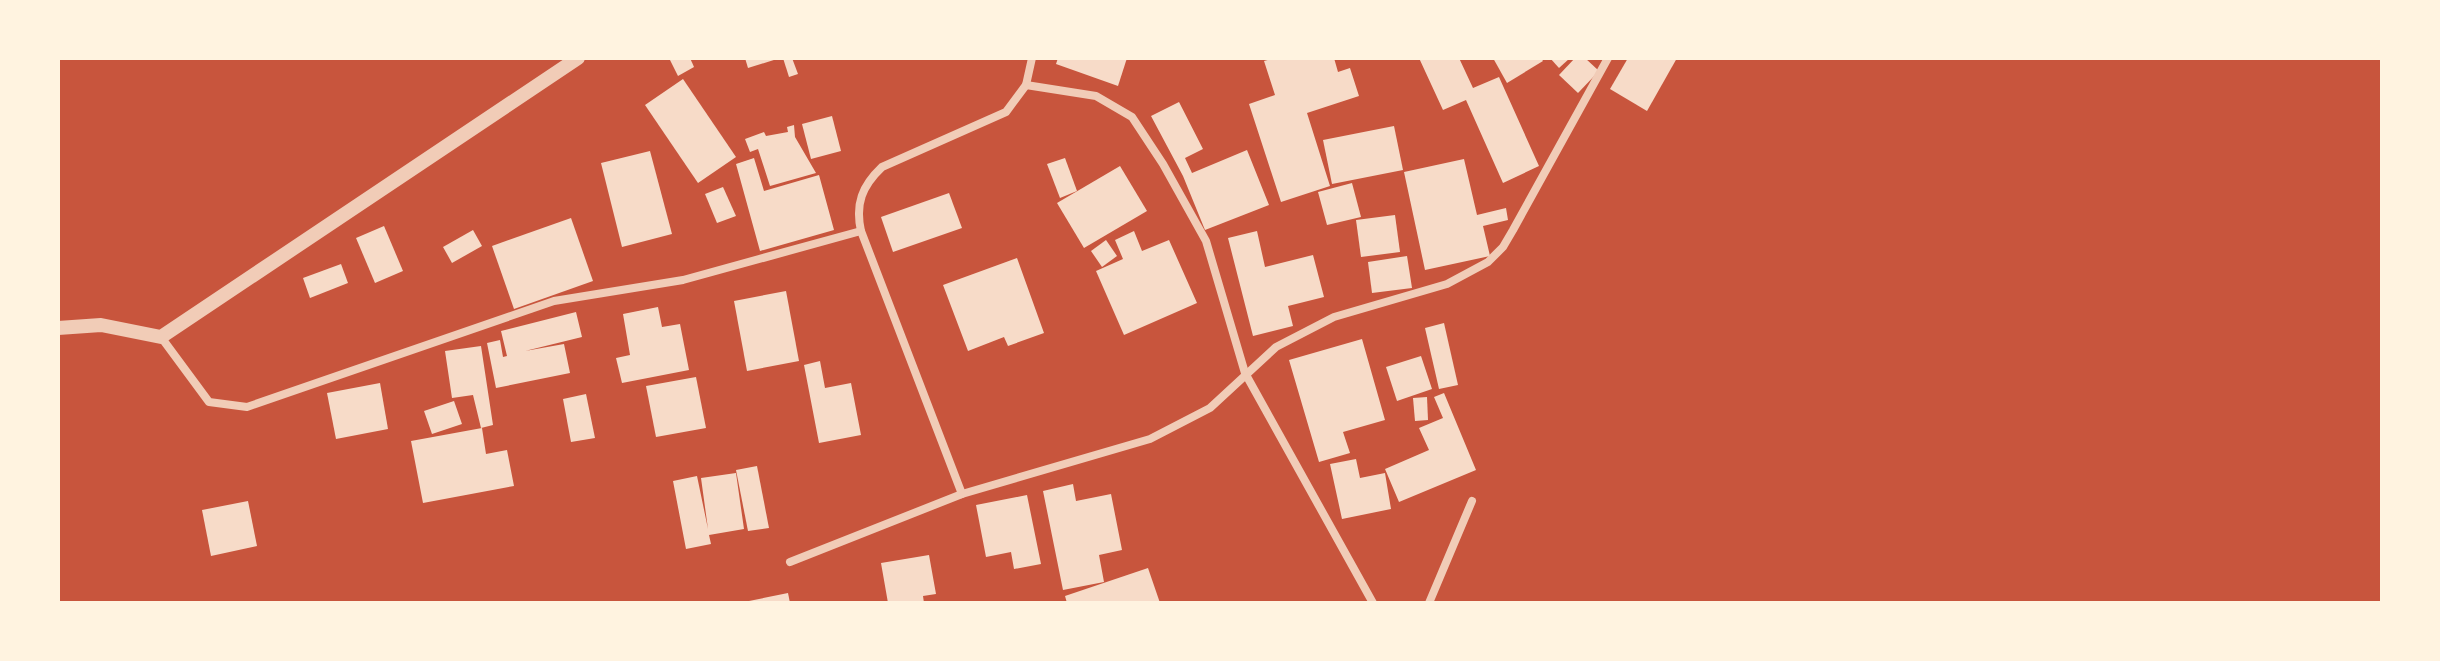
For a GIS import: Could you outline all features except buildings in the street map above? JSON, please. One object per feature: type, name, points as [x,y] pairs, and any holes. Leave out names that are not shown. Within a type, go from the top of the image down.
[{"type":"street","points":[[161,337],[578,58]]},
{"type":"street","points":[[962,494],[861,231],[859,204],[871,178],[882,167],[1006,112],[1026,85],[1032,58]]},
{"type":"street","points":[[790,562],[962,494],[1150,439],[1210,408],[1276,347],[1334,317],[1447,284],[1488,262],[1503,247],[1513,230],[1608,58]]},
{"type":"street","points":[[1026,85],[1096,96],[1132,117],[1163,164],[1206,241],[1245,373],[1373,603]]},
{"type":"street","points":[[58,328],[101,325],[161,337],[209,402],[247,407],[554,301],[683,280],[861,231]]},
{"type":"street","points":[[1429,603],[1472,501]]}]
